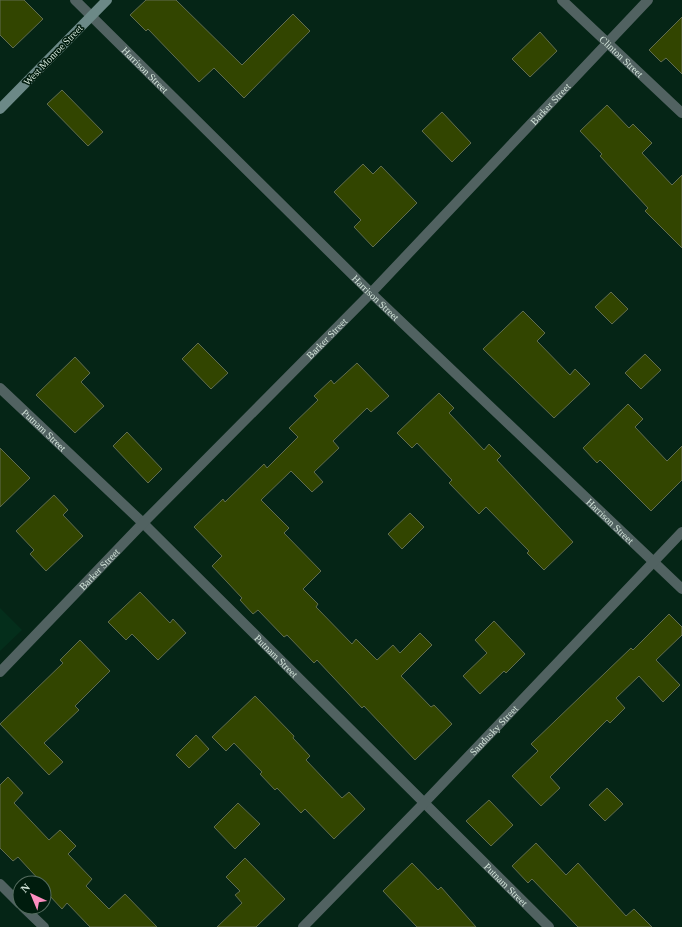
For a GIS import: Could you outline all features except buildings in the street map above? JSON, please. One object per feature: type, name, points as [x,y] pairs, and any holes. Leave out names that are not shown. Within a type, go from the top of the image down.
[{"type":"main road","name":"West Monroe Street","points":[[0,109],[106,0]]},
{"type":"street","name":"Harrison Street","points":[[75,0],[371,293],[682,589]]},
{"type":"street","name":"Clinton Street","points":[[562,0],[682,113]]},
{"type":"street","name":"Barker Street","points":[[0,672],[143,523],[371,293],[648,0]]},
{"type":"street","name":"Putnam Street","points":[[0,388],[143,523],[549,927]]},
{"type":"street","name":"Sandusky Street","points":[[303,927],[424,803],[682,532]]},
{"type":"street","points":[[0,884],[12,896]]},
{"type":"street","points":[[31,915],[44,927]]},
{"type":"shaded area","points":[[0,608],[22,630],[0,651]]}]
